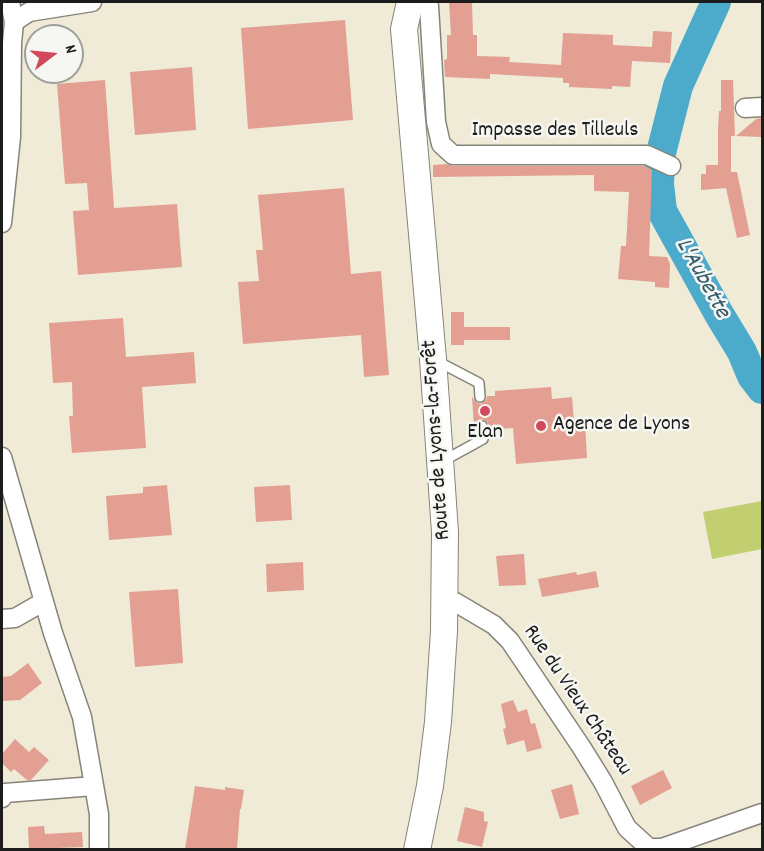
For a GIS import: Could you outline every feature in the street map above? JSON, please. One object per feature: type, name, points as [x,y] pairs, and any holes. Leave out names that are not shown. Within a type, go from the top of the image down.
[{"type":"main road","name":"Route de Lyons-la-Forêt","points":[[398,2],[404,29],[433,359],[445,532],[446,600],[438,722],[430,786],[417,849]]},
{"type":"street","points":[[2,223],[11,137],[14,22],[9,2]]},
{"type":"street","points":[[14,22],[28,12],[92,2]]},
{"type":"street","name":"Impasse des Tilleuls","points":[[427,2],[436,122],[441,144],[453,155],[647,155],[671,166]]},
{"type":"street","points":[[2,457],[43,602],[82,717],[99,814],[99,849]]},
{"type":"street","name":"Rue du Vieux Château","points":[[446,600],[455,602],[494,625],[510,641],[582,747],[627,828],[649,849],[662,848],[762,813]]},
{"type":"street","points":[[2,619],[15,618],[43,602]]},
{"type":"street","points":[[2,798],[5,793],[94,786]]},
{"type":"lane","points":[[433,359],[479,383],[480,397]]},
{"type":"lane","points":[[441,462],[483,439],[482,426]]},
{"type":"green space","points":[[762,501],[762,549],[712,559],[703,512]]},
{"type":"building","points":[[449,2],[472,2],[473,35],[477,35],[477,56],[510,57],[509,62],[561,65],[563,33],[613,35],[613,45],[652,47],[653,31],[672,32],[670,63],[632,61],[630,87],[612,86],[612,89],[569,87],[569,83],[563,83],[563,78],[490,74],[490,79],[445,77],[444,60],[447,59],[447,35],[451,35]]},
{"type":"building","points":[[345,20],[353,120],[248,129],[241,28]]},
{"type":"building","points":[[192,67],[196,130],[135,135],[130,72]]},
{"type":"building","points":[[105,80],[114,208],[177,204],[182,267],[78,275],[73,211],[89,210],[87,183],[65,184],[57,84],[84,84],[84,82]]},
{"type":"building","points":[[721,80],[733,80],[735,136],[731,136],[731,172],[737,172],[750,235],[737,238],[726,188],[701,190],[701,174],[706,174],[706,165],[718,165]]},
{"type":"building","points":[[762,118],[762,137],[736,136],[756,119]]},
{"type":"building","points":[[433,165],[453,166],[645,166],[652,170],[649,256],[667,257],[670,264],[669,288],[655,287],[655,282],[618,279],[621,246],[626,246],[629,192],[594,191],[594,175],[433,177]]},
{"type":"building","points":[[344,188],[351,274],[381,271],[389,375],[364,377],[361,335],[243,344],[238,282],[259,281],[256,250],[263,250],[258,195]]},
{"type":"building","points":[[451,312],[464,312],[464,327],[510,327],[510,340],[464,340],[464,345],[451,345]]},
{"type":"building","points":[[123,318],[126,357],[194,352],[196,383],[142,387],[146,448],[72,453],[69,416],[73,416],[72,382],[53,383],[49,323]]},
{"type":"building","name":"Agence de Lyons","points":[[551,387],[552,399],[572,397],[574,422],[585,422],[587,458],[516,464],[513,428],[498,429],[498,425],[489,426],[482,419],[474,427],[472,397],[481,404],[487,396],[495,396],[495,391]]},
{"type":"building","points":[[167,485],[172,535],[109,540],[106,496],[143,493],[143,487]]},
{"type":"building","points":[[290,485],[292,520],[256,522],[254,487]]},
{"type":"building","points":[[524,554],[526,585],[499,586],[496,556]]},
{"type":"building","points":[[303,562],[304,590],[267,592],[266,564]]},
{"type":"building","points":[[596,571],[599,587],[542,597],[538,579]]},
{"type":"building","points":[[178,589],[183,663],[135,667],[129,592]]},
{"type":"building","points":[[28,663],[42,683],[20,700],[2,701],[2,677],[11,676]]},
{"type":"building","points":[[513,700],[518,712],[527,709],[531,724],[535,723],[542,748],[527,752],[524,740],[507,745],[501,704]]},
{"type":"building","points":[[15,739],[29,752],[34,747],[49,760],[31,780],[27,780],[14,769],[11,772],[2,763],[2,754]]},
{"type":"building","points":[[663,770],[672,788],[640,805],[631,786]]},
{"type":"building","points":[[572,784],[579,814],[560,819],[551,790]]},
{"type":"building","points":[[195,786],[244,790],[237,849],[185,849]]},
{"type":"building","points":[[465,807],[484,812],[484,821],[488,822],[482,847],[457,841]]},
{"type":"building","points":[[44,826],[45,834],[82,832],[83,847],[29,849],[28,827]]},
{"type":"waterway","name":"L'Aubette","points":[[661,153],[678,86],[716,2]]},
{"type":"waterway","name":"L'Aubette","points":[[660,163],[659,184],[662,211],[742,352],[752,376],[762,389]]},
{"type":"place","name":"Elan","points":[[485,411]]},
{"type":"place","name":"Agence de Lyons","points":[[541,426]]}]
